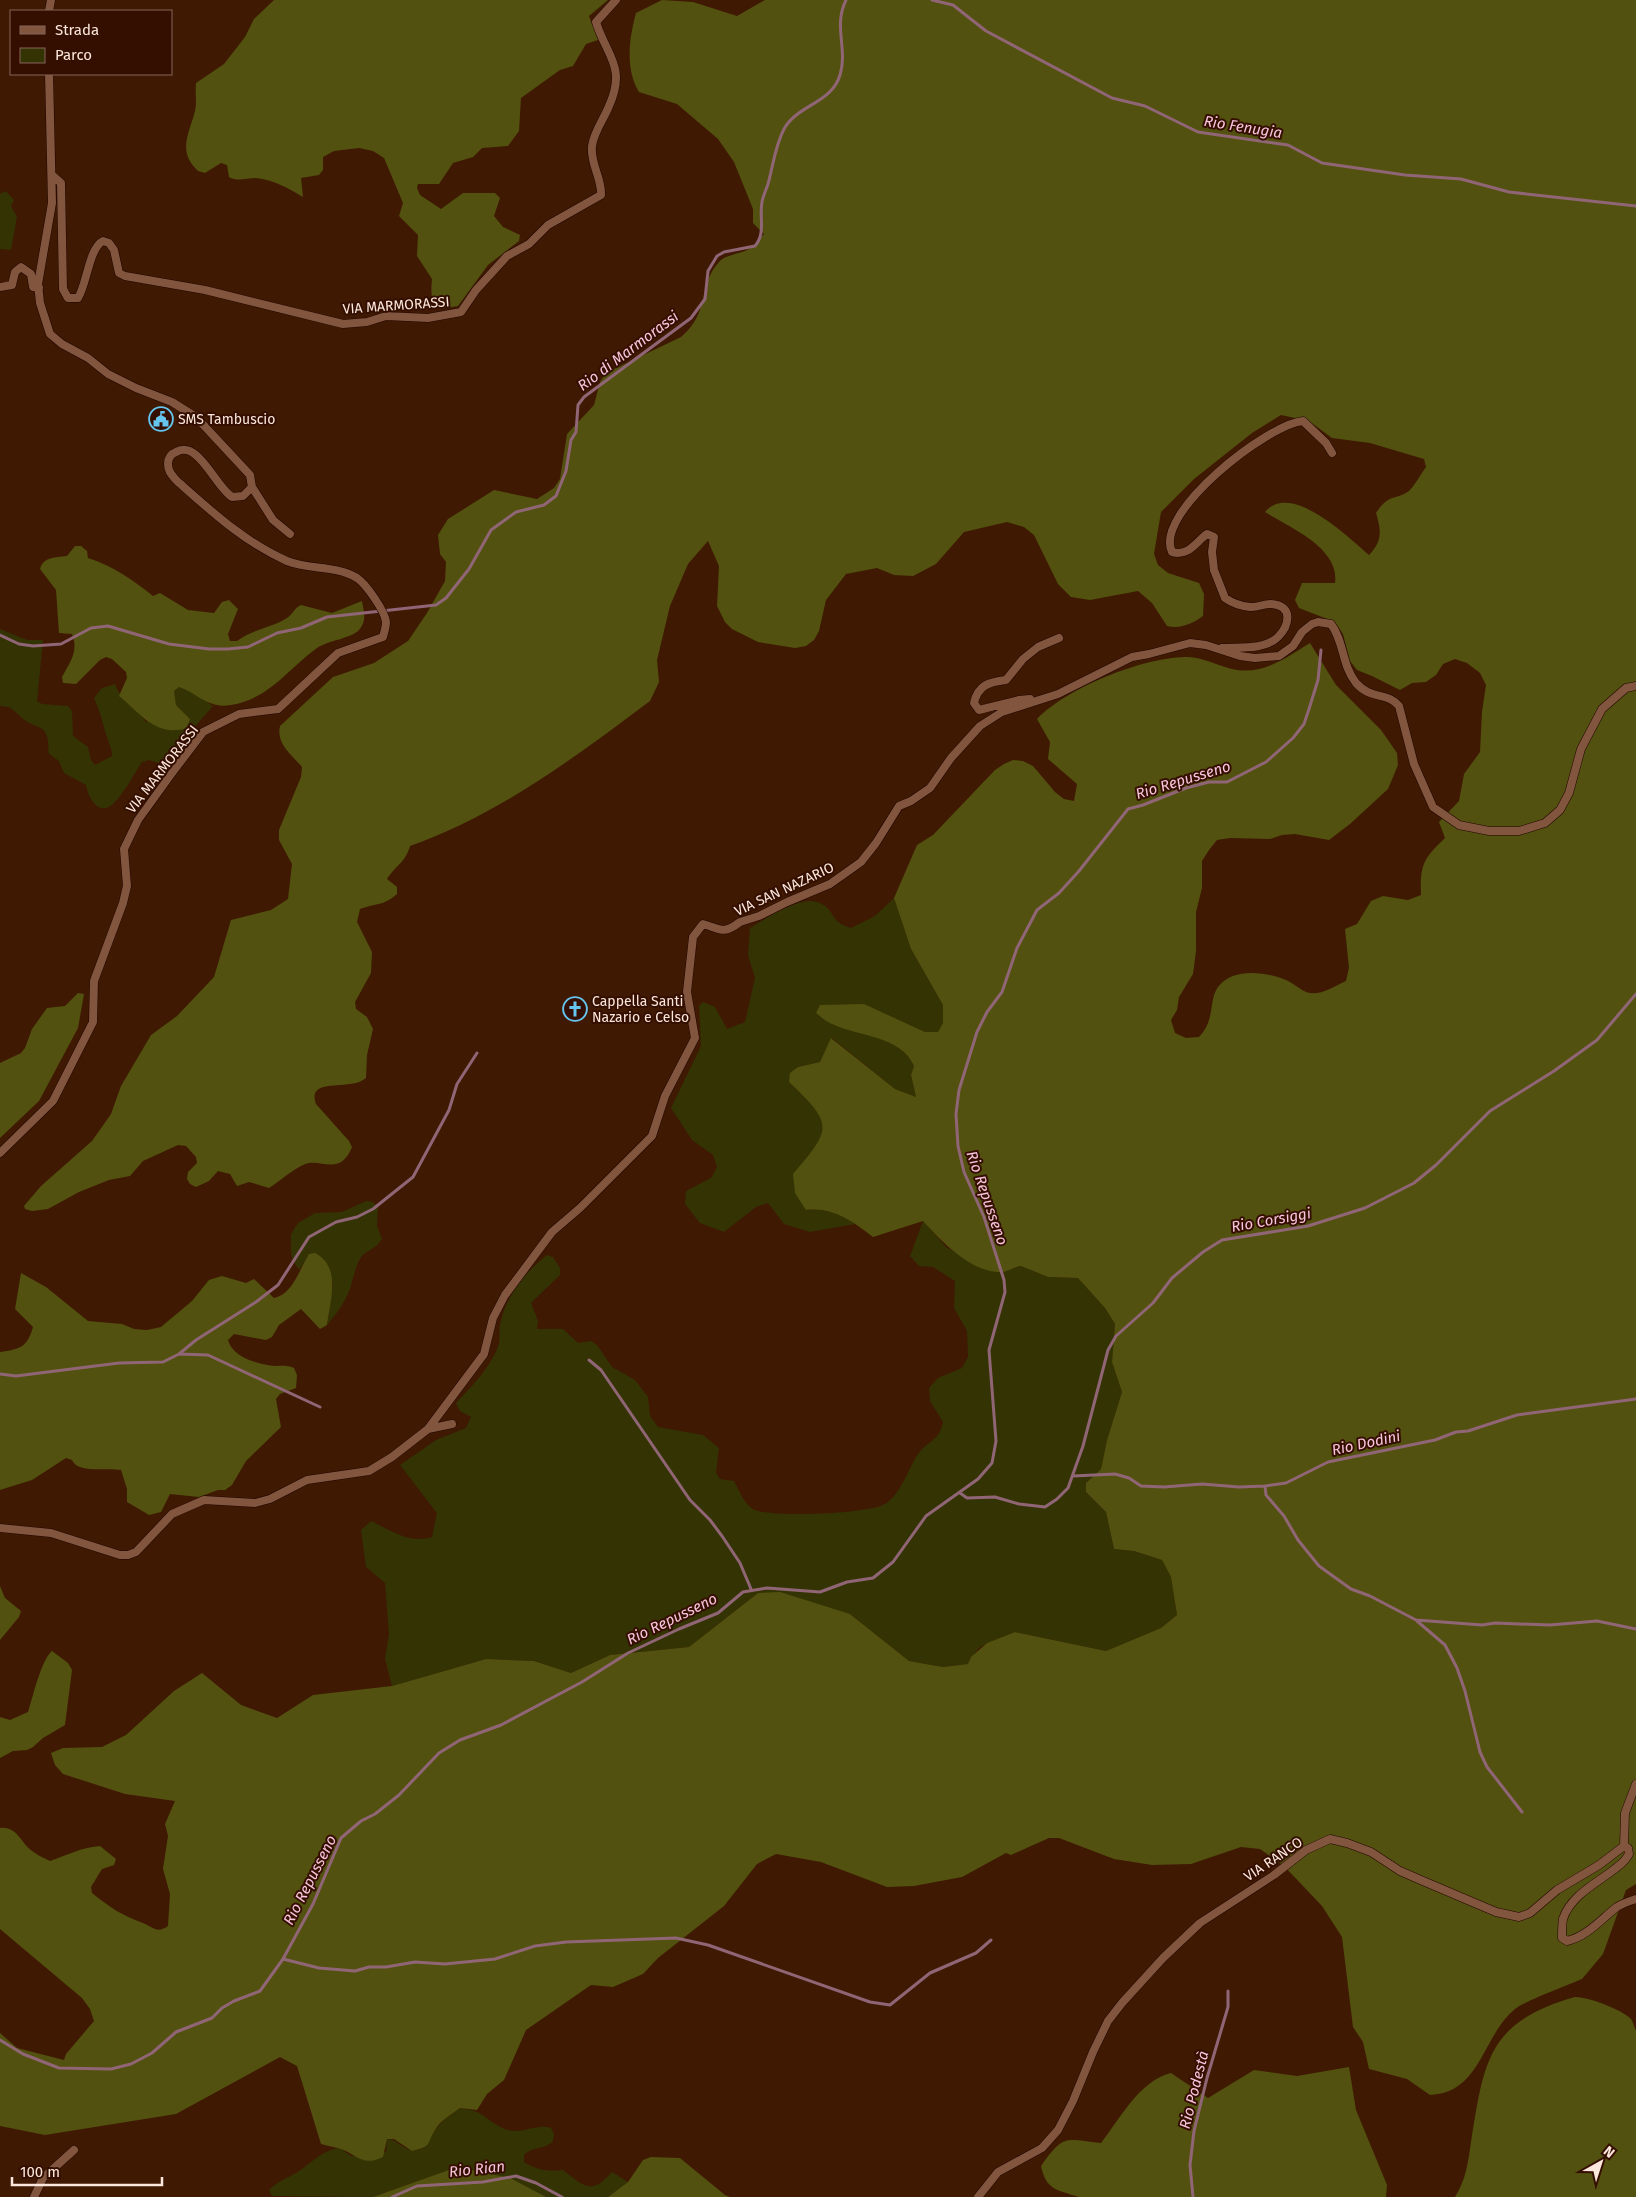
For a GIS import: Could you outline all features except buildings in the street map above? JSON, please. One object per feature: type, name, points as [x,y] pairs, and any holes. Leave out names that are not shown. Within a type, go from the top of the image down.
[{"type":"street","name":"VIA MARMORASSI","points":[[52,175],[61,183],[63,289],[68,298],[78,298],[84,288],[92,254],[102,241],[109,243],[114,250],[119,273],[125,276],[204,290],[343,324],[367,322],[386,316],[428,318],[461,312],[476,290],[507,256],[529,244],[548,225],[600,195],[602,185],[593,167],[592,146],[610,106],[616,72],[613,58],[596,22],[605,9],[616,0]]},
{"type":"street","name":"VIA MARMORASSI","points":[[0,1153],[53,1101],[93,1022],[94,981],[123,903],[127,886],[124,849],[138,820],[204,732],[239,714],[278,709],[338,653],[383,637],[386,621],[370,592],[357,578],[330,569],[289,562],[234,531],[177,481],[169,472],[168,461],[171,455],[182,448],[189,449],[200,458],[219,487],[232,497],[244,496],[252,487],[252,481],[245,468],[196,417],[172,402],[136,388],[108,374],[88,358],[62,344],[50,334],[40,303],[39,288],[50,226],[52,175],[49,75]]},
{"type":"street","points":[[1,286],[12,285],[15,272],[21,267],[31,274],[33,287],[39,288]]},
{"type":"street","points":[[1217,648],[1264,645],[1273,641],[1286,627],[1289,617],[1288,612],[1280,606],[1273,604],[1248,607],[1225,598],[1214,570],[1212,552],[1214,537],[1207,534],[1189,550],[1178,554],[1172,552],[1169,541],[1176,522],[1195,493],[1212,478],[1255,443],[1295,422],[1303,421],[1326,443],[1332,452]]},
{"type":"street","points":[[252,487],[272,520],[290,534]]},
{"type":"street","name":"VIA SAN NAZARIO","points":[[0,1528],[51,1533],[128,1556],[144,1545],[162,1522],[172,1514],[204,1500],[255,1503],[270,1499],[307,1480],[369,1471],[428,1429],[484,1354],[493,1318],[505,1295],[546,1239],[652,1136],[664,1096],[695,1038],[687,992],[693,937],[703,924],[721,931],[730,929],[740,922],[816,891],[842,876],[861,862],[876,843],[899,806],[911,801],[930,788],[951,758],[980,726],[1002,712],[1037,699],[1058,694],[1132,657],[1190,643],[1217,648],[1247,657],[1279,656],[1293,646],[1302,632],[1312,624],[1318,622],[1331,624],[1337,633],[1350,674],[1356,683],[1368,694],[1394,699],[1399,706],[1414,764],[1433,807],[1459,825],[1489,831],[1519,831],[1545,823],[1560,810],[1569,794],[1581,749],[1602,709],[1626,688],[1636,686]]},
{"type":"street","points":[[1037,699],[1019,700],[979,710],[974,703],[976,693],[987,683],[1006,680],[1030,653],[1038,647],[1058,638]]},
{"type":"street","points":[[428,1429],[452,1424]]},
{"type":"street","points":[[1636,1784],[1625,1813],[1624,1846],[1628,1848],[1629,1854],[1625,1860],[1588,1888],[1569,1908],[1563,1919],[1562,1938],[1567,1941],[1574,1940],[1619,1905],[1636,1899]]},
{"type":"street","name":"VIA RANCO","points":[[978,2197],[998,2172],[1042,2148],[1058,2130],[1074,2101],[1092,2052],[1108,2021],[1164,1958],[1200,1923],[1274,1875],[1306,1850],[1330,1839],[1347,1843],[1371,1852],[1415,1878],[1496,1912],[1519,1917],[1530,1913],[1557,1890],[1593,1869],[1624,1846]]},
{"type":"street","points":[[34,2197],[43,2178],[74,2150]]},
{"type":"green space","points":[[6,191],[14,200],[11,206],[17,217],[11,250],[0,249],[0,194]]},
{"type":"green space","points":[[0,629],[27,640],[43,640],[37,701],[42,704],[68,706],[72,711],[73,736],[88,747],[91,760],[95,765],[112,756],[94,698],[102,688],[115,684],[125,700],[146,722],[190,719],[176,705],[174,691],[179,687],[191,691],[213,706],[162,764],[149,760],[142,762],[117,800],[108,807],[98,807],[91,800],[86,785],[64,773],[59,761],[49,754],[48,739],[45,731],[26,721],[12,709],[0,706]]},
{"type":"green space","points":[[894,898],[911,949],[943,1005],[944,1023],[938,1032],[925,1032],[874,1009],[832,1024],[866,1033],[900,1049],[908,1056],[914,1066],[911,1075],[916,1097],[895,1089],[832,1038],[820,1062],[798,1067],[789,1082],[817,1108],[824,1124],[823,1135],[812,1152],[806,1210],[832,1212],[855,1224],[810,1232],[784,1224],[768,1203],[756,1207],[724,1232],[700,1223],[685,1204],[686,1191],[711,1178],[717,1167],[713,1155],[692,1140],[671,1108],[701,1046],[699,1006],[703,1002],[715,1007],[727,1029],[745,1022],[755,978],[748,955],[750,928],[775,913],[795,904],[814,901],[826,907],[836,920],[844,926],[851,928],[875,916]]},
{"type":"green space","points":[[366,1201],[373,1202],[378,1207],[377,1226],[382,1239],[360,1259],[346,1299],[327,1325],[333,1283],[309,1255],[299,1270],[292,1259],[291,1234],[298,1223],[315,1213],[342,1212]]},
{"type":"green space","points":[[923,1221],[947,1248],[1002,1272],[1021,1266],[1048,1277],[1078,1278],[1105,1308],[1115,1324],[1112,1362],[1122,1392],[1107,1440],[1101,1469],[1086,1483],[1086,1492],[1106,1512],[1114,1549],[1134,1551],[1162,1560],[1171,1577],[1177,1615],[1161,1628],[1106,1651],[1015,1632],[987,1643],[978,1649],[968,1664],[943,1667],[909,1661],[850,1614],[758,1593],[689,1647],[610,1655],[571,1673],[534,1661],[486,1659],[392,1686],[385,1659],[389,1634],[385,1583],[366,1567],[361,1530],[371,1521],[409,1538],[424,1539],[432,1537],[437,1513],[400,1465],[436,1440],[466,1428],[471,1417],[460,1411],[456,1403],[490,1363],[498,1347],[500,1323],[508,1301],[518,1284],[539,1262],[547,1255],[553,1257],[560,1268],[560,1275],[531,1303],[538,1321],[537,1329],[563,1329],[578,1343],[591,1341],[597,1345],[612,1367],[635,1380],[648,1397],[650,1416],[658,1427],[703,1435],[719,1448],[716,1473],[720,1479],[734,1481],[742,1497],[750,1507],[763,1512],[798,1514],[860,1510],[885,1504],[896,1494],[918,1454],[936,1437],[941,1429],[943,1422],[930,1401],[929,1388],[938,1378],[962,1368],[968,1357],[967,1331],[954,1308],[955,1281],[933,1267],[919,1266],[910,1256]]},
{"type":"green space","points":[[460,2108],[475,2111],[498,2126],[511,2131],[539,2127],[551,2128],[554,2134],[553,2141],[550,2144],[531,2150],[524,2155],[524,2162],[534,2167],[552,2171],[563,2170],[582,2184],[588,2186],[598,2184],[612,2172],[628,2182],[608,2197],[546,2197],[457,2167],[373,2197],[272,2196],[269,2190],[322,2154],[333,2149],[340,2148],[351,2156],[386,2152],[387,2139],[391,2139],[408,2149],[421,2149],[427,2144],[439,2126]]},
{"type":"shaded area","points":[[274,0],[608,0],[589,16],[598,40],[586,44],[573,66],[560,70],[521,98],[519,131],[508,146],[482,148],[473,157],[453,163],[439,184],[418,184],[417,188],[420,195],[441,209],[463,193],[495,193],[500,198],[494,216],[503,227],[520,235],[519,241],[488,265],[458,306],[439,309],[436,306],[431,291],[432,279],[417,256],[418,235],[399,216],[403,203],[384,158],[373,151],[359,148],[334,151],[323,157],[323,170],[319,175],[301,178],[303,197],[269,181],[256,178],[239,180],[229,177],[227,165],[221,163],[205,173],[198,171],[192,164],[186,150],[186,142],[196,108],[196,83],[224,64],[245,37],[254,19]]},
{"type":"shaded area","points":[[662,0],[693,2],[737,16],[765,0],[1636,0],[1636,1884],[1626,1890],[1603,1954],[1582,1979],[1537,1997],[1515,2009],[1504,2020],[1471,2074],[1460,2085],[1447,2092],[1430,2095],[1407,2079],[1369,2069],[1363,2042],[1353,2027],[1342,1937],[1322,1906],[1284,1866],[1260,1849],[1241,1847],[1191,1864],[1152,1865],[1114,1859],[1059,1838],[1049,1838],[1011,1855],[1006,1853],[962,1877],[914,1886],[887,1887],[821,1862],[776,1854],[757,1864],[724,1906],[658,1958],[643,1974],[613,1987],[591,1985],[526,2030],[504,2080],[487,2094],[477,2110],[460,2108],[446,2118],[435,2130],[428,2144],[423,2148],[412,2151],[394,2139],[387,2139],[383,2157],[370,2161],[361,2159],[347,2151],[321,2144],[297,2066],[280,2057],[176,2114],[45,2135],[0,2126],[0,2033],[17,2048],[64,2060],[66,2054],[94,2021],[90,2009],[82,1998],[0,1929],[0,1828],[10,1829],[32,1851],[50,1861],[81,1850],[100,1846],[116,1859],[114,1865],[102,1869],[91,1887],[92,1893],[116,1911],[155,1929],[158,1930],[168,1926],[170,1894],[163,1869],[168,1836],[165,1824],[175,1801],[125,1794],[63,1774],[55,1765],[51,1753],[63,1748],[102,1747],[126,1735],[174,1691],[202,1673],[241,1705],[277,1718],[313,1695],[392,1686],[486,1659],[534,1661],[571,1673],[610,1655],[689,1647],[758,1593],[780,1592],[850,1614],[909,1661],[943,1667],[968,1664],[971,1657],[987,1643],[1015,1632],[1106,1651],[1161,1628],[1177,1615],[1171,1577],[1162,1560],[1134,1551],[1114,1549],[1106,1512],[1086,1492],[1086,1483],[1101,1469],[1107,1440],[1122,1392],[1112,1362],[1115,1324],[1105,1308],[1078,1278],[1048,1277],[1021,1266],[1003,1272],[980,1268],[958,1255],[923,1221],[873,1237],[842,1216],[825,1211],[806,1210],[795,1193],[793,1174],[815,1146],[821,1136],[822,1126],[820,1117],[814,1108],[789,1082],[790,1073],[798,1067],[820,1062],[831,1038],[895,1089],[916,1097],[911,1075],[914,1066],[908,1056],[899,1048],[878,1038],[832,1024],[816,1013],[820,1005],[864,1004],[925,1032],[938,1032],[943,1023],[943,1005],[911,949],[894,898],[917,845],[933,835],[995,770],[1004,764],[1013,760],[1023,761],[1033,766],[1055,792],[1064,799],[1074,801],[1077,784],[1048,759],[1050,742],[1037,719],[1050,707],[1085,686],[1127,669],[1167,659],[1185,657],[1192,657],[1224,667],[1247,671],[1266,667],[1284,659],[1310,643],[1336,685],[1381,730],[1397,753],[1398,765],[1388,789],[1350,824],[1329,840],[1295,834],[1282,835],[1270,839],[1230,838],[1217,840],[1209,850],[1202,861],[1202,888],[1196,912],[1196,951],[1193,974],[1179,997],[1177,1010],[1171,1020],[1175,1033],[1186,1038],[1199,1037],[1208,1024],[1215,992],[1224,981],[1232,976],[1260,973],[1278,977],[1307,992],[1315,993],[1328,990],[1346,981],[1349,968],[1345,929],[1357,924],[1371,901],[1383,896],[1408,900],[1421,895],[1421,876],[1424,863],[1427,857],[1445,838],[1439,822],[1459,801],[1464,774],[1480,752],[1482,712],[1486,685],[1480,673],[1467,663],[1455,659],[1443,664],[1436,675],[1426,682],[1412,683],[1400,690],[1357,670],[1350,661],[1343,634],[1335,622],[1299,608],[1295,600],[1302,583],[1335,583],[1330,559],[1311,540],[1265,512],[1276,504],[1289,503],[1304,507],[1334,525],[1369,555],[1377,545],[1380,535],[1376,513],[1389,499],[1409,491],[1426,467],[1424,459],[1370,443],[1332,438],[1309,421],[1281,415],[1252,433],[1194,479],[1161,512],[1154,554],[1158,565],[1168,573],[1199,583],[1204,594],[1203,616],[1182,626],[1167,626],[1152,603],[1138,591],[1090,600],[1071,597],[1058,584],[1034,535],[1024,527],[1007,522],[964,532],[936,564],[913,576],[894,575],[877,568],[846,574],[826,600],[819,631],[814,640],[806,646],[795,648],[758,642],[732,629],[725,622],[717,606],[719,566],[708,541],[688,564],[670,606],[657,660],[659,682],[650,701],[565,763],[505,801],[443,833],[410,846],[403,860],[387,879],[397,887],[397,894],[384,902],[360,909],[357,922],[372,952],[371,973],[355,1002],[356,1009],[367,1017],[373,1029],[367,1055],[366,1078],[350,1084],[323,1087],[317,1090],[315,1095],[316,1104],[349,1141],[352,1147],[342,1161],[336,1164],[305,1164],[269,1188],[249,1182],[237,1186],[230,1174],[218,1171],[209,1181],[196,1187],[190,1184],[187,1179],[188,1172],[197,1163],[196,1157],[186,1146],[178,1145],[143,1161],[130,1176],[109,1180],[79,1192],[48,1209],[32,1211],[25,1209],[24,1206],[41,1186],[92,1141],[111,1114],[121,1086],[151,1035],[177,1016],[214,977],[231,920],[271,910],[288,899],[292,864],[279,840],[279,830],[301,777],[302,767],[282,743],[279,732],[280,726],[333,677],[374,663],[408,641],[445,581],[446,562],[440,554],[438,535],[448,519],[494,490],[537,499],[554,488],[560,479],[567,434],[594,405],[600,382],[606,373],[681,337],[696,318],[708,280],[719,262],[750,249],[764,234],[753,223],[753,209],[734,162],[718,139],[677,104],[639,92],[635,83],[630,64],[630,43],[636,13]]},
{"type":"shaded area","points":[[75,546],[81,546],[87,551],[88,558],[122,574],[153,596],[160,593],[188,610],[214,613],[222,602],[229,600],[238,609],[228,634],[230,641],[237,641],[282,621],[301,605],[332,613],[362,601],[364,616],[362,627],[356,633],[317,648],[267,690],[244,702],[223,706],[216,705],[179,687],[174,691],[176,705],[190,719],[188,724],[186,728],[180,730],[160,728],[145,719],[119,696],[127,678],[126,672],[112,659],[106,657],[100,660],[76,684],[63,683],[62,677],[74,651],[74,640],[72,634],[59,633],[56,590],[40,569],[47,560],[67,556]]},
{"type":"shaded area","points":[[78,993],[84,994],[78,1028],[39,1101],[0,1138],[0,1063],[21,1053],[25,1048],[32,1029],[47,1008],[65,1006]]},
{"type":"shaded area","points":[[315,1253],[329,1267],[331,1276],[332,1295],[327,1325],[320,1329],[301,1309],[279,1325],[272,1337],[266,1340],[234,1334],[228,1340],[235,1351],[241,1356],[254,1362],[294,1368],[297,1375],[296,1388],[280,1394],[276,1399],[281,1427],[246,1461],[232,1485],[225,1490],[218,1490],[199,1497],[170,1494],[161,1512],[149,1515],[127,1502],[127,1489],[121,1470],[86,1469],[66,1458],[32,1480],[0,1490],[0,1352],[22,1346],[31,1334],[33,1327],[15,1309],[21,1273],[46,1287],[88,1321],[122,1324],[134,1329],[147,1330],[161,1327],[192,1301],[209,1280],[222,1276],[246,1283],[254,1279],[274,1298],[281,1296],[291,1287],[309,1254]]},
{"type":"shaded area","points":[[0,1586],[5,1598],[21,1611],[19,1617],[0,1640]]},
{"type":"shaded area","points":[[52,1651],[68,1663],[72,1670],[65,1725],[43,1738],[33,1747],[27,1750],[13,1751],[0,1758],[0,1717],[10,1720],[28,1712],[44,1662]]},
{"type":"shaded area","points":[[1575,1997],[1596,2001],[1620,2011],[1631,2019],[1636,2030],[1636,2197],[1455,2197],[1466,2171],[1480,2089],[1486,2068],[1495,2049],[1507,2033],[1523,2019],[1546,2007]]},
{"type":"shaded area","points":[[1349,2067],[1356,2110],[1387,2185],[1386,2197],[1079,2197],[1064,2193],[1049,2185],[1043,2174],[1041,2166],[1060,2144],[1072,2140],[1101,2143],[1140,2092],[1160,2077],[1171,2073],[1208,2098],[1254,2070],[1297,2076]]},
{"type":"shaded area","points":[[651,2157],[680,2158],[730,2197],[608,2197],[628,2182],[643,2160]]},
{"type":"shaded area","points":[[457,2167],[510,2178],[546,2197],[373,2197]]},
{"type":"waterway","name":"Rio di Marmorassi","points":[[0,635],[19,644],[33,646],[61,644],[91,628],[108,626],[169,644],[209,649],[228,649],[248,647],[277,633],[301,628],[327,617],[436,605],[446,598],[469,569],[491,530],[516,512],[544,505],[556,496],[566,471],[571,440],[576,432],[578,405],[584,397],[691,318],[705,299],[708,271],[717,256],[724,252],[755,246],[761,231],[762,200],[768,184],[776,149],[784,129],[797,114],[830,92],[840,75],[842,65],[840,28],[842,10],[846,0]]},
{"type":"waterway","name":"Rio Fenugia","points":[[932,0],[953,5],[986,31],[1112,98],[1145,106],[1198,132],[1288,145],[1322,163],[1405,175],[1461,179],[1509,192],[1636,206]]},
{"type":"waterway","name":"Rio Repusseno","points":[[0,2040],[23,2054],[59,2068],[111,2069],[131,2064],[152,2053],[176,2032],[212,2018],[222,2008],[234,2001],[260,1991],[283,1959],[313,1904],[341,1838],[361,1821],[375,1814],[399,1795],[439,1753],[460,1740],[501,1725],[582,1682],[628,1653],[718,1613],[743,1592],[767,1588],[820,1592],[847,1582],[873,1578],[893,1562],[926,1516],[978,1479],[992,1463],[996,1441],[989,1350],[1005,1292],[1004,1280],[984,1217],[964,1172],[958,1146],[956,1114],[959,1090],[977,1032],[987,1012],[1002,992],[1017,948],[1037,910],[1059,893],[1079,871],[1128,809],[1186,788],[1209,782],[1227,782],[1266,762],[1293,738],[1304,724],[1309,709],[1318,680],[1321,650]]},
{"type":"waterway","name":"Rio Corsiggi","points":[[960,1493],[967,1498],[995,1497],[1019,1504],[1045,1507],[1057,1499],[1068,1488],[1083,1446],[1108,1350],[1116,1336],[1153,1303],[1172,1278],[1203,1252],[1222,1240],[1308,1226],[1365,1208],[1414,1183],[1436,1165],[1490,1111],[1554,1071],[1597,1040],[1636,994]]},
{"type":"waterway","points":[[179,1354],[196,1340],[256,1302],[278,1285],[309,1237],[336,1222],[357,1217],[373,1209],[413,1177],[449,1110],[457,1084],[477,1053]]},
{"type":"waterway","points":[[0,1374],[16,1376],[119,1363],[163,1362],[179,1354],[208,1355],[320,1407]]},
{"type":"waterway","points":[[589,1360],[601,1370],[690,1500],[710,1520],[722,1536],[740,1563],[751,1589]]},
{"type":"waterway","name":"Rio Dodini","points":[[1073,1476],[1115,1474],[1129,1478],[1141,1486],[1164,1487],[1202,1484],[1239,1487],[1265,1486],[1286,1483],[1328,1462],[1435,1440],[1456,1432],[1468,1431],[1517,1415],[1636,1399]]},
{"type":"waterway","points":[[1265,1486],[1266,1495],[1284,1516],[1298,1540],[1319,1566],[1351,1589],[1370,1596],[1416,1620],[1482,1625],[1495,1623],[1550,1625],[1597,1621],[1636,1629]]},
{"type":"waterway","points":[[1417,1621],[1445,1645],[1457,1668],[1465,1691],[1480,1752],[1487,1767],[1522,1812]]},
{"type":"waterway","points":[[283,1959],[319,1968],[355,1971],[369,1967],[386,1967],[415,1962],[445,1964],[495,1959],[535,1946],[566,1942],[676,1938],[708,1945],[870,2002],[890,2005],[930,1973],[976,1953],[991,1940]]},
{"type":"waterway","name":"Rio Podestà","points":[[1193,2197],[1190,2165],[1194,2131],[1228,2007],[1228,1991]]},
{"type":"waterway","name":"Rio Rian","points":[[392,2197],[417,2186],[483,2182],[516,2176],[536,2183],[562,2197]]},
{"type":"place","name":"SMS Tambuscio","points":[[161,419]]},
{"type":"place","name":"Cappella Santi Nazario e Celso","points":[[575,1009]]}]
